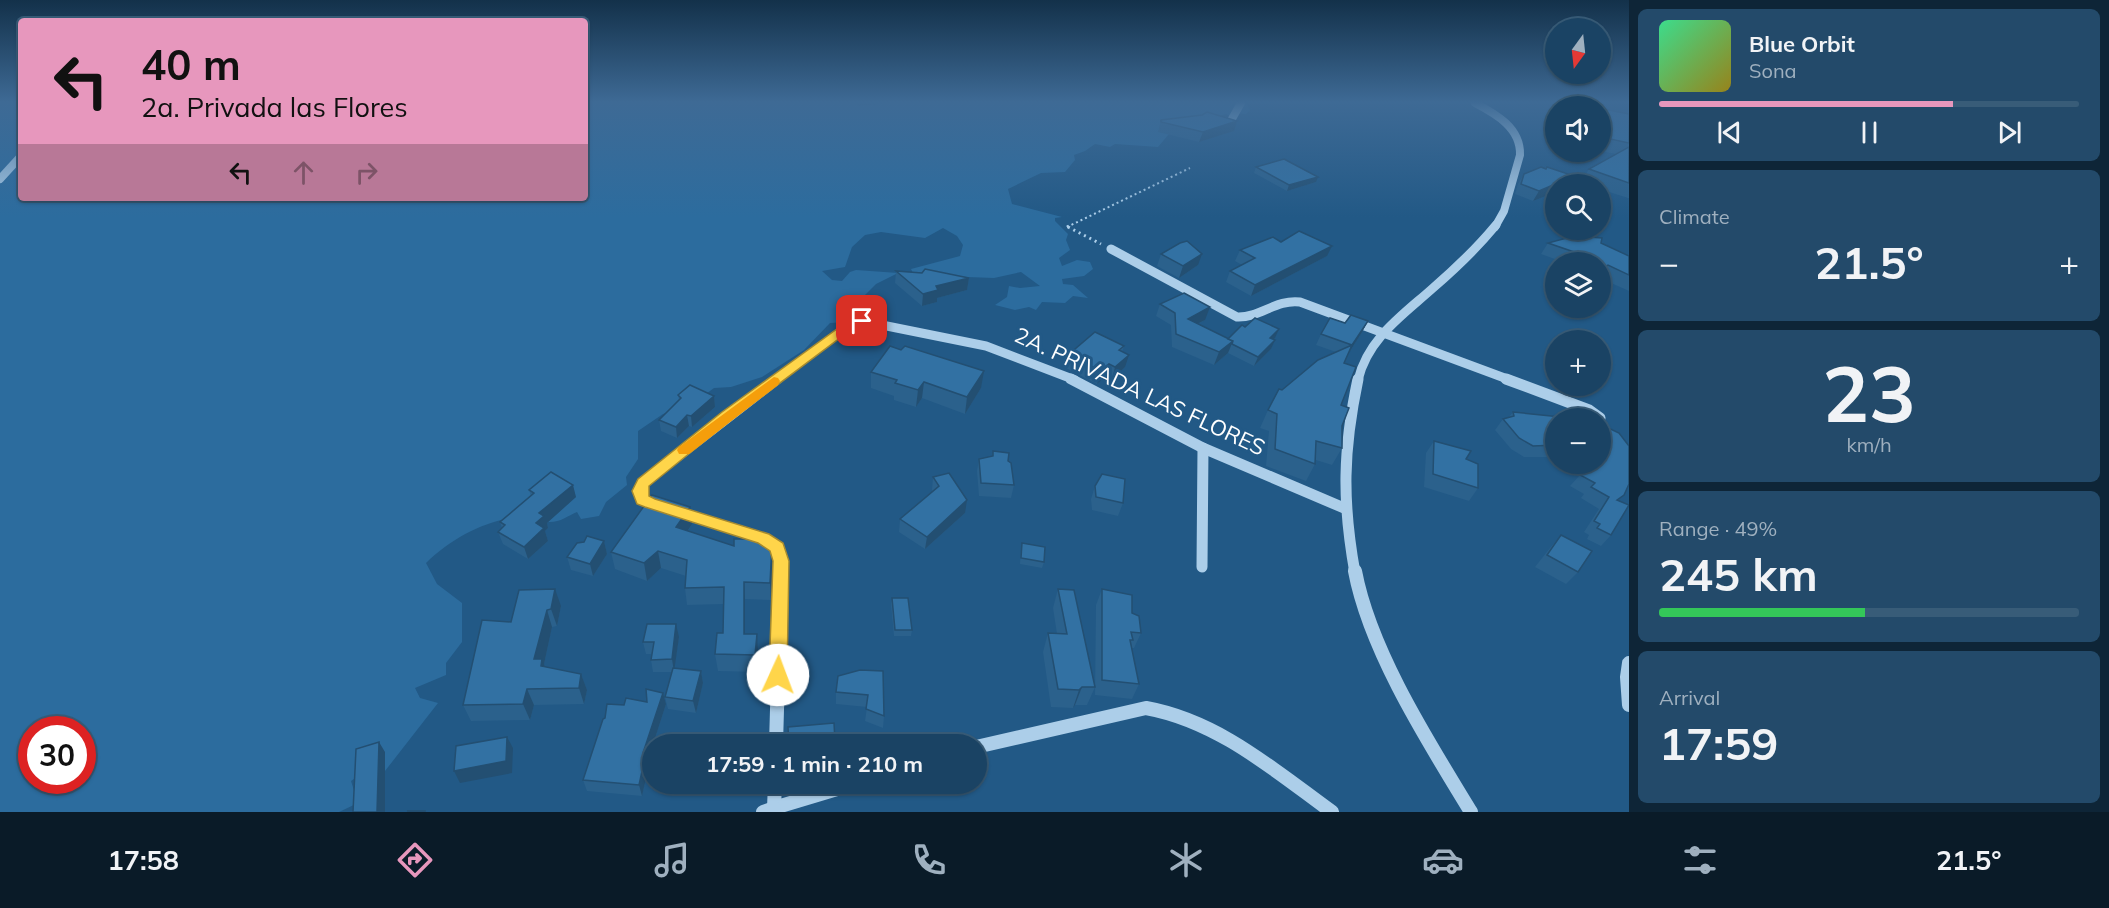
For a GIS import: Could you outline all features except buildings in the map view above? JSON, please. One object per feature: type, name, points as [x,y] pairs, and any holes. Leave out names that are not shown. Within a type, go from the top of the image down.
[{"type":"street","points":[[1471,812],[1404,701],[1368,618],[1353,562],[1344,508],[1345,449],[1363,363],[1382,334],[1460,265],[1502,214],[1520,154],[1518,141]]},
{"type":"street","points":[[0,179],[18,159]]},
{"type":"street","points":[[1111,249],[1237,317],[1247,318],[1284,300],[1292,300],[1581,408]]},
{"type":"street","name":"2A. PRIVADA LAS FLORES","points":[[776,734],[781,561],[777,547],[763,538],[642,500],[640,491],[643,483],[727,416],[852,323],[862,321],[903,328],[986,346],[1023,359],[1074,380],[1203,448],[1344,508]]},
{"type":"street","points":[[1202,567],[1203,448]]},
{"type":"street","points":[[1629,663],[1627,677],[1629,705]]},
{"type":"street","points":[[987,744],[1146,708],[1165,709],[1191,718],[1233,742],[1332,812]]},
{"type":"street","points":[[768,810],[772,794]]},
{"type":"street","points":[[768,810],[821,794]]},
{"type":"path","points":[[1111,249],[1067,227],[1190,168]]},
{"type":"shaded area","points":[[0,141],[18,141],[18,201],[588,201],[588,141],[1163,141],[1158,147],[1115,144],[1110,147],[1095,144],[1074,155],[1075,160],[1065,172],[1041,173],[1008,189],[1012,204],[1062,217],[1055,218],[1055,221],[1068,234],[1066,240],[1070,250],[1059,258],[1062,266],[1077,260],[1090,262],[1093,269],[1084,276],[1062,279],[1063,284],[1073,285],[1088,298],[1073,296],[1065,303],[1042,302],[1036,310],[1029,307],[1015,310],[995,305],[1007,297],[1009,286],[1020,288],[1040,286],[1021,272],[994,278],[914,275],[911,269],[960,256],[963,245],[957,236],[943,228],[925,238],[881,232],[865,235],[852,247],[845,267],[822,271],[832,280],[842,281],[850,272],[856,270],[898,273],[876,284],[852,308],[856,317],[847,322],[830,323],[804,350],[762,377],[731,387],[714,388],[691,405],[663,414],[638,431],[638,459],[626,477],[627,485],[606,502],[599,516],[581,519],[577,512],[552,522],[528,516],[497,521],[459,537],[436,554],[426,563],[437,584],[462,603],[462,642],[446,663],[446,675],[415,688],[420,698],[438,703],[385,771],[361,774],[351,781],[358,803],[339,812],[0,812]]},
{"type":"slow traffic","points":[[684,450],[774,381]]},
{"type":"route","points":[[778,675],[781,561],[777,547],[763,538],[642,500],[640,491],[643,483],[727,416],[852,323],[862,321]]}]
